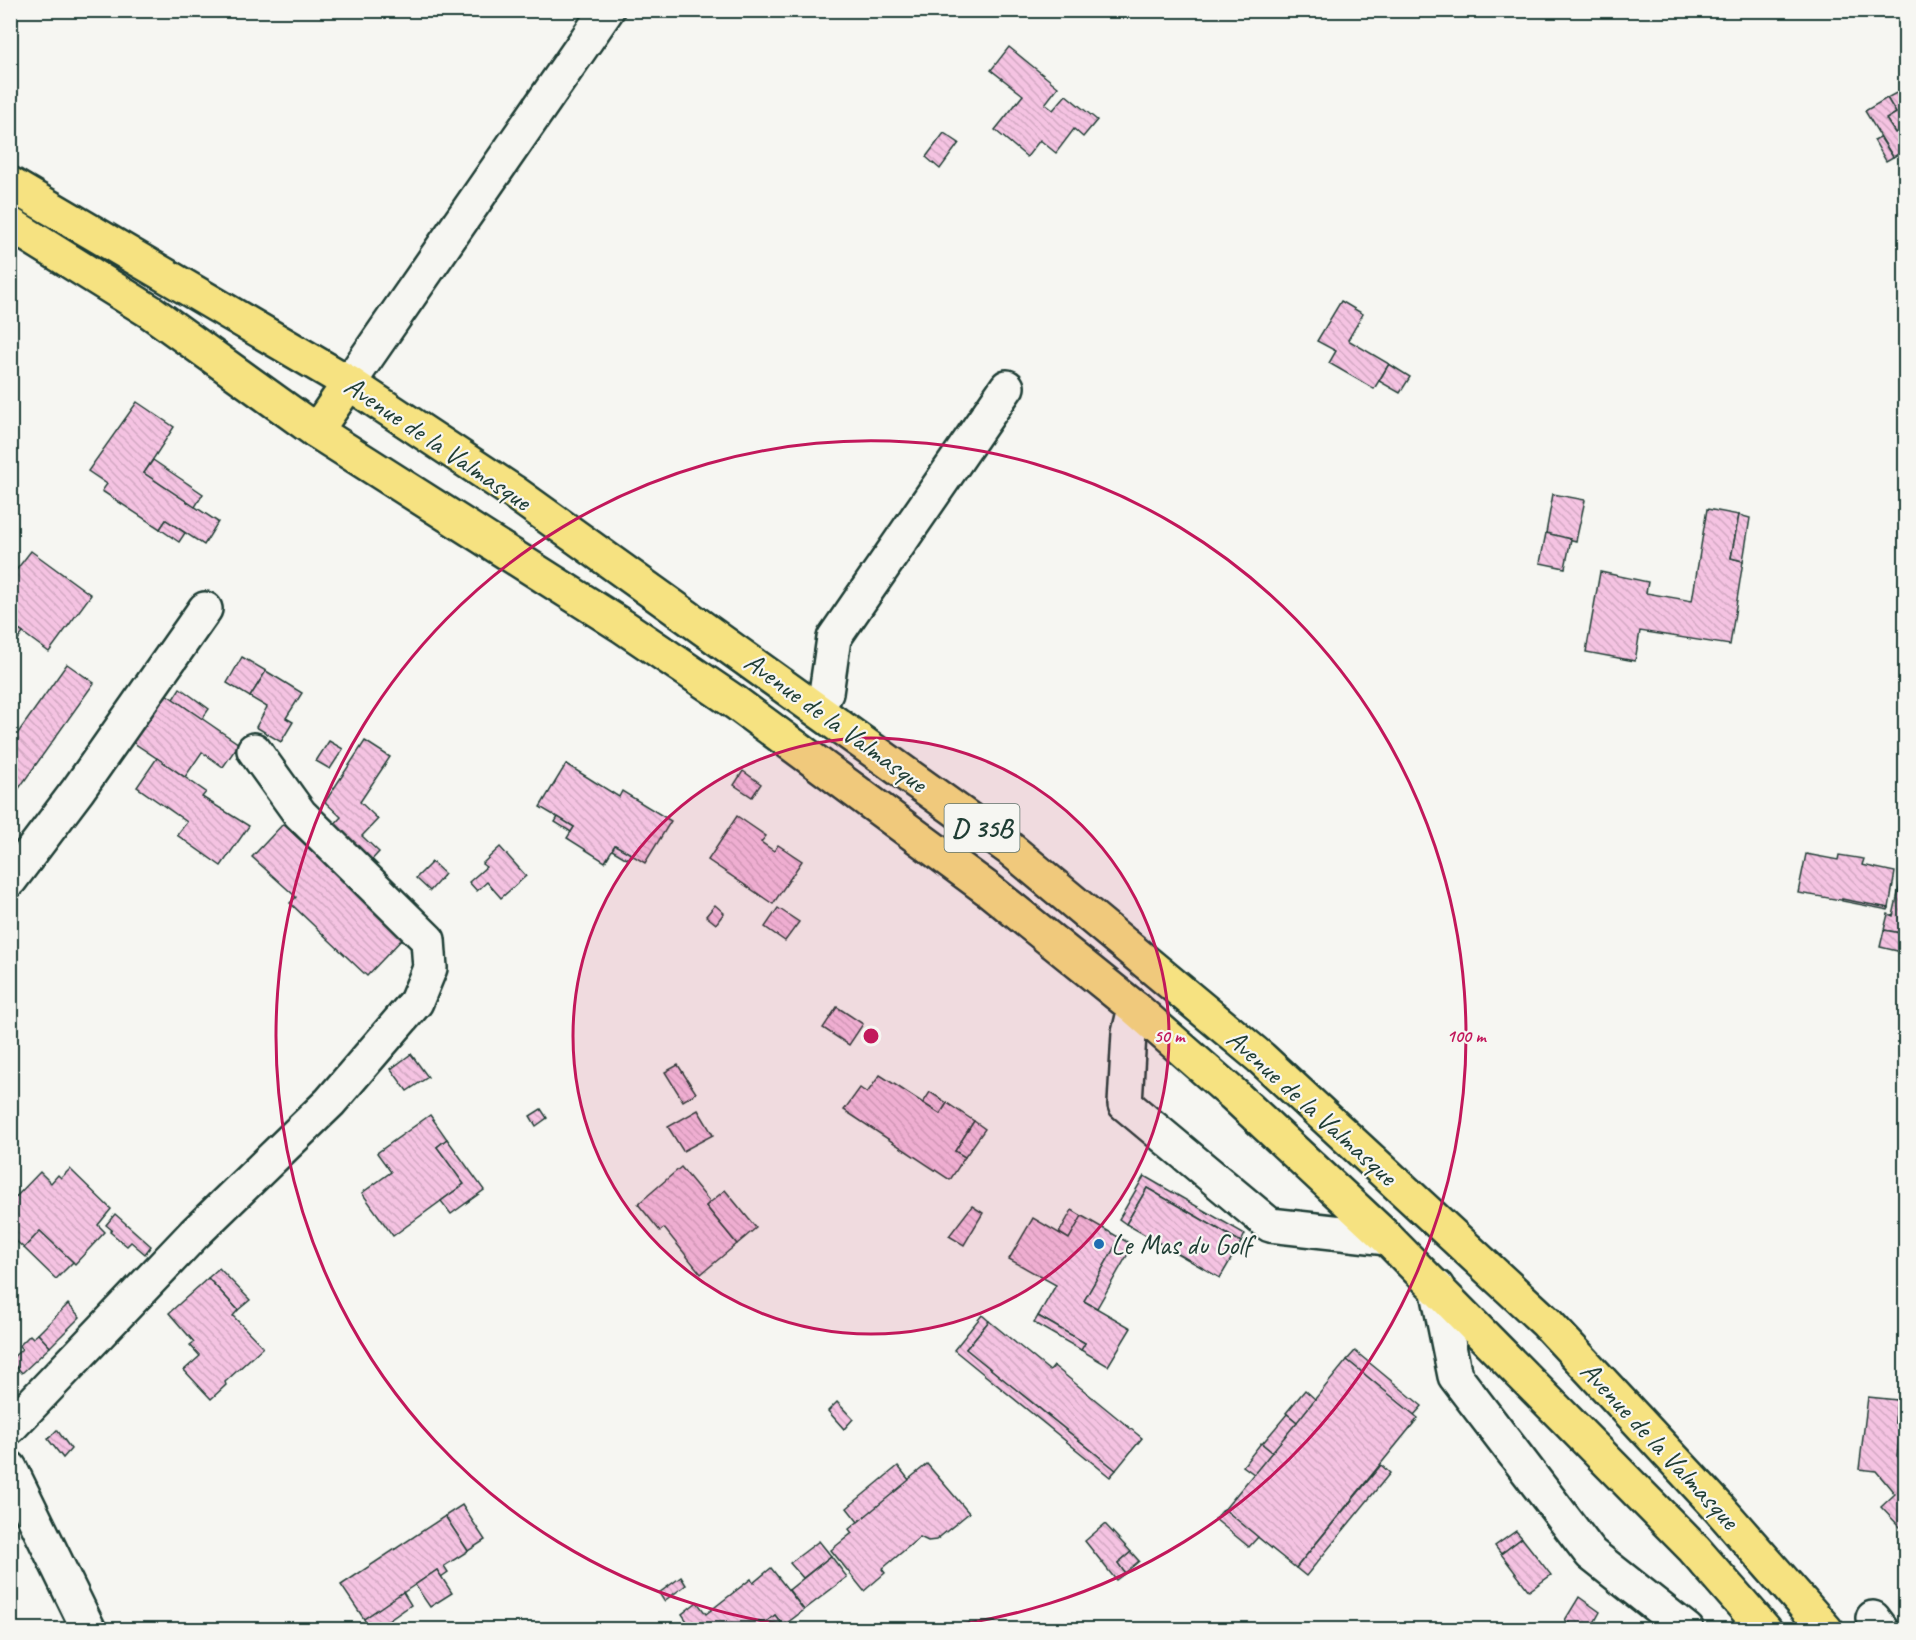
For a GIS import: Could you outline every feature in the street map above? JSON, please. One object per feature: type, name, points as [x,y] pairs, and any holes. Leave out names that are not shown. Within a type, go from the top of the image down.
[{"type":"main road","name":"Avenue de la Valmasque","points":[[10,184],[349,383],[512,491],[1009,848],[1261,1058],[1546,1322],[1718,1507],[1826,1629]]},
{"type":"main road","name":"Avenue de la Valmasque","points":[[10,224],[152,312],[316,431],[624,627],[736,703],[989,890],[1134,1008],[1233,1094],[1387,1238],[1686,1541],[1765,1629]]},
{"type":"main road","points":[[316,431],[349,383]]},
{"type":"street","points":[[349,383],[608,10]]},
{"type":"street","points":[[817,708],[826,693],[834,638],[1006,387]]},
{"type":"street","points":[[10,880],[78,790],[205,609]]},
{"type":"street","points":[[10,1427],[186,1242],[330,1102],[416,1002],[430,969],[428,940],[300,814],[254,750]]},
{"type":"street","points":[[1134,1008],[1129,1032],[1125,1104],[1270,1225],[1387,1238]]},
{"type":"street","points":[[1437,1287],[1455,1376],[1592,1554],[1688,1629]]},
{"type":"street","points":[[10,1468],[89,1629]]},
{"type":"building","points":[[1009,47],[1058,87],[1045,104],[1053,110],[1066,95],[1097,120],[1083,137],[1074,129],[1056,153],[1040,140],[1027,157],[995,130],[1023,95],[991,70]]},
{"type":"building","points":[[1898,92],[1906,106],[1906,141],[1899,131],[1895,133],[1886,119],[1896,113],[1887,98]]},
{"type":"building","points":[[1887,98],[1896,113],[1886,119],[1895,133],[1899,131],[1906,141],[1906,150],[1893,157],[1865,111]]},
{"type":"building","points":[[944,133],[959,143],[940,169],[926,157]]},
{"type":"building","points":[[1880,137],[1893,157],[1886,161],[1874,140]]},
{"type":"building","points":[[1341,301],[1363,314],[1348,340],[1389,364],[1374,389],[1329,363],[1336,351],[1317,341]]},
{"type":"building","points":[[1389,364],[1410,377],[1400,393],[1379,381]]},
{"type":"building","points":[[137,402],[174,427],[144,473],[218,522],[204,545],[166,520],[160,529],[102,491],[107,484],[88,471]]},
{"type":"building","points":[[153,460],[203,494],[195,507],[144,473]]},
{"type":"building","points":[[1553,494],[1585,500],[1576,541],[1546,533]]},
{"type":"building","points":[[1707,509],[1739,515],[1731,558],[1743,561],[1730,645],[1640,631],[1635,661],[1586,652],[1600,572],[1648,582],[1646,593],[1692,601]]},
{"type":"building","points":[[1739,515],[1750,518],[1743,561],[1731,558]]},
{"type":"building","points":[[166,520],[185,533],[179,542],[160,529]]},
{"type":"building","points":[[1546,533],[1571,539],[1565,568],[1540,563]]},
{"type":"building","points":[[31,551],[91,595],[49,652],[15,627],[10,634],[10,578]]},
{"type":"building","points":[[15,627],[23,633],[10,650],[10,634]]},
{"type":"building","points":[[242,657],[266,671],[250,697],[227,683]]},
{"type":"building","points":[[67,664],[94,683],[10,801],[10,744]]},
{"type":"building","points":[[266,671],[302,693],[286,718],[293,722],[281,742],[256,727],[267,707],[250,697]]},
{"type":"building","points":[[180,688],[209,709],[202,719],[173,699]]},
{"type":"building","points":[[160,690],[239,744],[223,767],[202,752],[185,777],[128,739]]},
{"type":"building","points":[[329,741],[343,749],[330,769],[316,761]]},
{"type":"building","points":[[365,741],[390,757],[360,802],[378,819],[362,836],[379,852],[368,864],[331,828],[341,817],[325,802]]},
{"type":"building","points":[[157,758],[206,792],[202,797],[249,826],[221,866],[177,835],[187,822],[137,787]]},
{"type":"building","points":[[566,764],[619,797],[622,791],[671,821],[645,863],[615,845],[605,862],[567,838],[574,827],[540,807]]},
{"type":"building","points":[[743,771],[761,784],[752,797],[734,785]]},
{"type":"building","points":[[737,816],[766,836],[761,842],[774,851],[778,845],[802,861],[773,904],[708,860]]},
{"type":"building","points":[[558,817],[574,827],[571,832],[555,822]]},
{"type":"building","points":[[283,824],[404,937],[367,976],[290,903],[296,897],[252,857]]},
{"type":"building","points":[[615,845],[631,854],[627,859],[612,850]]},
{"type":"building","points":[[500,847],[526,876],[501,898],[487,882],[477,891],[469,882],[486,867],[482,864]]},
{"type":"building","points":[[1806,854],[1838,860],[1839,855],[1864,859],[1862,865],[1895,872],[1889,908],[1798,893]]},
{"type":"building","points":[[432,862],[445,874],[430,891],[416,878]]},
{"type":"building","points":[[1900,884],[1906,885],[1906,934],[1884,930],[1888,914],[1893,916]]},
{"type":"building","points":[[1842,899],[1889,908],[1888,910],[1842,901]]},
{"type":"building","points":[[715,905],[724,913],[716,924],[706,916]]},
{"type":"building","points":[[778,908],[799,922],[785,941],[765,927]]},
{"type":"building","points":[[1884,930],[1906,934],[1906,953],[1880,947]]},
{"type":"building","points":[[837,1007],[863,1024],[849,1045],[823,1028]]},
{"type":"building","points":[[411,1054],[428,1077],[407,1091],[391,1069]]},
{"type":"building","points":[[678,1065],[696,1093],[683,1101],[665,1072]]},
{"type":"building","points":[[880,1075],[940,1114],[947,1103],[974,1121],[955,1151],[965,1157],[950,1180],[844,1110],[860,1088],[867,1093]]},
{"type":"building","points":[[930,1092],[947,1103],[940,1114],[923,1103]]},
{"type":"building","points":[[541,1109],[547,1118],[536,1126],[530,1116]]},
{"type":"building","points":[[698,1110],[713,1135],[683,1151],[668,1127]]},
{"type":"building","points":[[430,1115],[447,1139],[437,1147],[464,1184],[393,1236],[362,1193],[391,1172],[377,1153]]},
{"type":"building","points":[[974,1121],[985,1129],[965,1157],[955,1151]]},
{"type":"building","points":[[447,1139],[484,1190],[451,1214],[441,1201],[464,1184],[437,1147]]},
{"type":"building","points":[[681,1167],[710,1202],[706,1206],[737,1244],[701,1274],[664,1228],[660,1231],[638,1204]]},
{"type":"building","points":[[70,1169],[111,1209],[98,1225],[105,1232],[75,1264],[40,1231],[24,1248],[10,1236],[10,1203],[40,1172],[51,1183],[58,1175],[61,1178]]},
{"type":"building","points":[[1144,1176],[1245,1234],[1241,1242],[1147,1188],[1126,1224],[1119,1219]]},
{"type":"building","points":[[1147,1188],[1241,1242],[1220,1278],[1126,1224]]},
{"type":"building","points":[[725,1190],[756,1228],[737,1244],[706,1206]]},
{"type":"building","points":[[972,1206],[983,1213],[964,1245],[949,1236]]},
{"type":"building","points":[[1072,1210],[1082,1216],[1069,1239],[1059,1233]]},
{"type":"building","points":[[115,1214],[151,1246],[145,1254],[131,1242],[127,1246],[110,1232],[112,1230],[106,1225]]},
{"type":"building","points":[[1082,1216],[1120,1238],[1084,1301],[1131,1328],[1108,1366],[1081,1350],[1085,1343],[1038,1316],[1056,1285],[1009,1259],[1033,1218],[1069,1239]]},
{"type":"building","points":[[40,1231],[73,1262],[56,1279],[24,1248]]},
{"type":"building","points":[[1120,1238],[1133,1245],[1097,1308],[1084,1301]]},
{"type":"building","points":[[219,1268],[250,1300],[238,1310],[208,1278]]},
{"type":"building","points":[[208,1278],[238,1310],[233,1316],[263,1347],[225,1382],[226,1385],[211,1399],[184,1370],[200,1356],[190,1345],[194,1342],[169,1313]]},
{"type":"building","points":[[68,1304],[80,1317],[50,1347],[38,1334]]},
{"type":"building","points":[[982,1315],[989,1321],[966,1349],[1116,1470],[1110,1477],[954,1350]]},
{"type":"building","points":[[1038,1316],[1085,1343],[1081,1350],[1034,1323]]},
{"type":"building","points":[[989,1321],[1050,1371],[1054,1366],[1142,1438],[1116,1470],[966,1349]]},
{"type":"building","points":[[38,1334],[50,1347],[22,1373],[10,1360],[22,1349],[19,1346],[30,1335],[33,1338]]},
{"type":"building","points":[[1355,1351],[1422,1406],[1414,1415],[1347,1360]]},
{"type":"building","points":[[1347,1360],[1418,1418],[1296,1568],[1224,1510]]},
{"type":"building","points":[[1305,1390],[1315,1399],[1297,1422],[1286,1413]]},
{"type":"building","points":[[1868,1397],[1897,1400],[1895,1423],[1901,1424],[1897,1456],[1906,1464],[1906,1524],[1901,1528],[1881,1507],[1895,1494],[1876,1471],[1859,1469]]},
{"type":"building","points":[[1897,1400],[1906,1401],[1906,1424],[1895,1423]]},
{"type":"building","points":[[837,1402],[853,1419],[844,1429],[828,1411]]},
{"type":"building","points":[[1287,1414],[1297,1422],[1272,1452],[1262,1444]]},
{"type":"building","points":[[57,1430],[71,1449],[63,1458],[48,1439]]},
{"type":"building","points":[[1261,1443],[1272,1452],[1254,1474],[1243,1466]]},
{"type":"building","points":[[927,1464],[969,1513],[936,1540],[928,1541],[920,1537],[882,1569],[885,1573],[864,1591],[831,1550],[852,1533],[849,1529]]},
{"type":"building","points":[[1381,1465],[1390,1473],[1306,1576],[1296,1568]]},
{"type":"building","points":[[898,1466],[909,1480],[858,1522],[847,1508]]},
{"type":"building","points":[[462,1505],[485,1540],[468,1551],[445,1516]]},
{"type":"building","points":[[1224,1509],[1258,1537],[1249,1547],[1215,1519]]},
{"type":"building","points":[[445,1516],[468,1551],[444,1566],[448,1572],[441,1577],[437,1570],[364,1619],[341,1585]]},
{"type":"building","points":[[1105,1524],[1131,1552],[1118,1563],[1125,1573],[1116,1580],[1085,1541]]},
{"type":"building","points":[[1516,1531],[1522,1538],[1501,1554],[1495,1546]]},
{"type":"building","points":[[1522,1538],[1551,1575],[1529,1591],[1501,1554]]},
{"type":"building","points":[[819,1541],[831,1556],[803,1578],[790,1563]]},
{"type":"building","points":[[1131,1552],[1139,1561],[1125,1573],[1118,1563]]},
{"type":"building","points":[[831,1556],[847,1577],[804,1610],[789,1590]]},
{"type":"building","points":[[771,1568],[804,1610],[783,1626],[775,1615],[756,1630],[693,1630],[682,1614],[697,1602],[706,1614],[751,1579],[753,1583]]},
{"type":"building","points":[[437,1570],[452,1593],[430,1607],[415,1585]]},
{"type":"building","points":[[681,1577],[686,1585],[664,1601],[659,1593]]},
{"type":"building","points":[[403,1592],[411,1605],[375,1630],[370,1630],[364,1619]]},
{"type":"building","points":[[1579,1597],[1600,1612],[1590,1630],[1579,1630],[1565,1620]]},
{"type":"building","points":[[775,1615],[782,1624],[775,1630],[756,1630]]},
{"type":"place","name":"Le Mas du Golf","points":[[1099,1244]]}]
